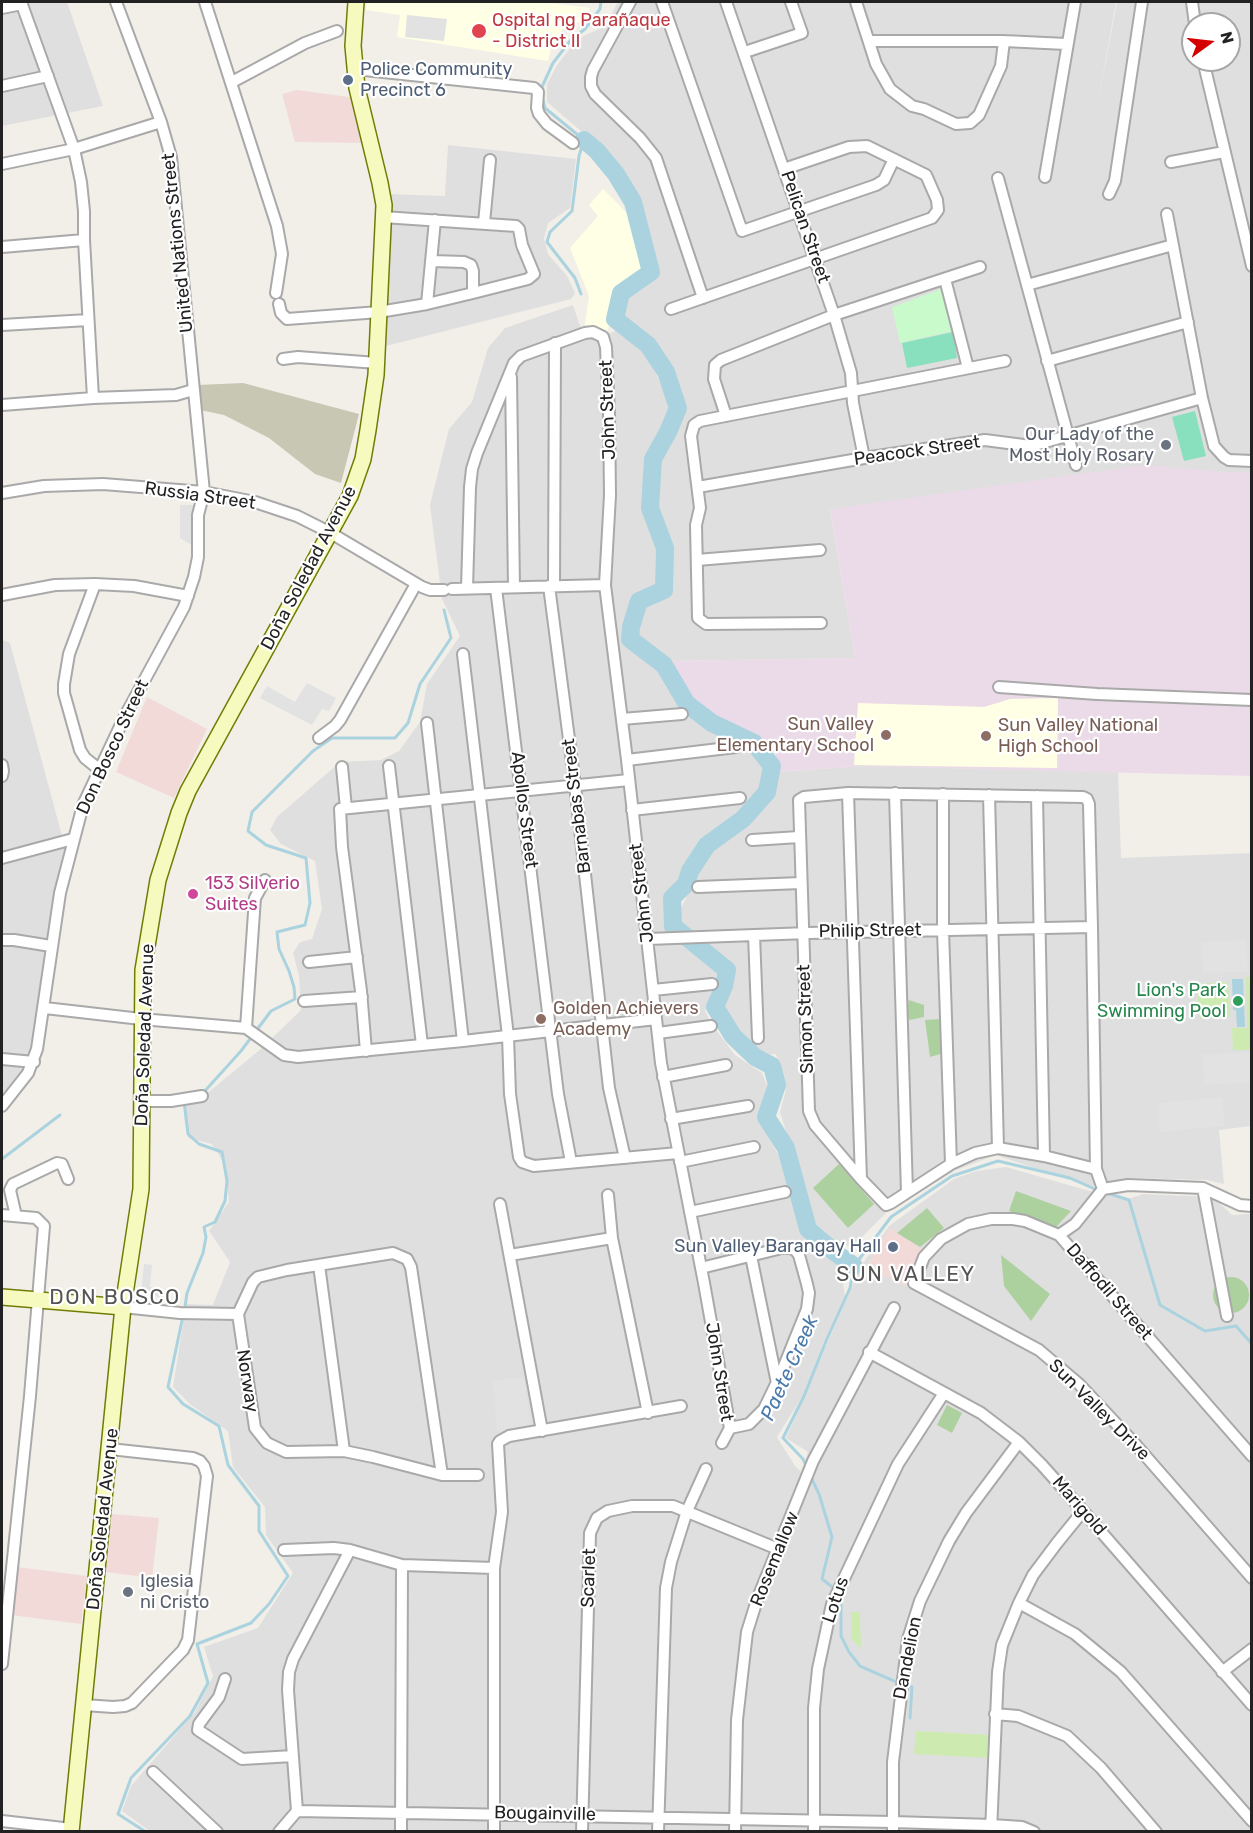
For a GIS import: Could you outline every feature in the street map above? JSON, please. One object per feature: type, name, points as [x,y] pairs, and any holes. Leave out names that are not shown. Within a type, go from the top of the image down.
[{"type":"main road","name":"Doña Soledad Avenue","points":[[71,1830],[123,1307],[141,1189],[143,970],[158,880],[178,813],[196,776],[350,496],[363,459],[377,363],[383,217],[382,191],[360,105],[355,69],[353,46],[356,2]]},
{"type":"main road","points":[[2,1297],[123,1307]]},
{"type":"street","name":"United Nations Street","points":[[116,2],[162,122],[171,157],[204,492]]},
{"type":"street","points":[[630,2],[593,70],[591,86],[594,94],[640,138],[656,158],[703,298]]},
{"type":"street","points":[[662,2],[742,231],[876,185],[884,180],[894,159]]},
{"type":"street","name":"Pelican Street","points":[[726,2],[834,315],[851,373],[853,402],[864,458]]},
{"type":"street","points":[[744,52],[802,33],[791,2]]},
{"type":"street","points":[[856,2],[876,64],[890,89],[912,106],[956,124],[970,123],[979,115],[1001,66],[1004,41]]},
{"type":"street","points":[[1044,177],[1075,2]]},
{"type":"street","points":[[1109,194],[1115,181],[1143,2]]},
{"type":"street","points":[[2,8],[21,3],[74,149],[83,197],[93,398]]},
{"type":"street","points":[[210,3],[279,233],[282,254],[278,298],[281,313],[287,319],[379,312],[428,304],[528,279],[534,274],[522,245],[518,227],[513,225],[383,217]]},
{"type":"street","points":[[232,82],[304,42],[338,31]]},
{"type":"street","points":[[870,41],[1004,41],[1066,44]]},
{"type":"street","points":[[355,69],[534,88],[538,92],[539,114],[547,124],[573,143]]},
{"type":"street","points":[[1206,72],[1251,266]]},
{"type":"street","points":[[2,86],[48,76]]},
{"type":"street","points":[[2,164],[74,149],[162,122]]},
{"type":"street","points":[[671,309],[816,260],[932,218],[936,214],[938,205],[926,176],[867,146],[856,146],[784,169]]},
{"type":"street","points":[[1171,162],[1224,152]]},
{"type":"street","points":[[484,222],[490,160]]},
{"type":"street","points":[[998,178],[1076,465]]},
{"type":"street","points":[[1167,214],[1202,398],[1214,446],[1229,460],[1251,460]]},
{"type":"street","points":[[428,304],[435,220]]},
{"type":"street","points":[[2,248],[84,240]]},
{"type":"street","points":[[1027,285],[1173,245]]},
{"type":"street","points":[[432,261],[464,262],[471,265],[473,293]]},
{"type":"street","points":[[726,416],[714,379],[715,364],[729,355],[834,315],[980,267]]},
{"type":"street","points":[[945,279],[968,368]]},
{"type":"street","points":[[2,325],[88,320]]},
{"type":"street","points":[[1047,361],[1188,322]]},
{"type":"street","name":"John Street","points":[[555,343],[592,332],[603,337],[606,348],[610,423],[610,495],[605,585],[663,1077],[730,1428],[722,1443]]},
{"type":"street","points":[[467,588],[470,487],[477,453],[511,370],[521,356],[555,343]]},
{"type":"street","name":"Barnabas Street","points":[[555,343],[552,586],[609,1088],[625,1158]]},
{"type":"street","points":[[283,359],[298,357],[377,363]]},
{"type":"street","points":[[821,623],[706,624],[698,618],[696,525],[700,508],[691,436],[694,425],[700,421],[1005,361]]},
{"type":"street","points":[[511,370],[514,587]]},
{"type":"street","points":[[2,405],[176,395],[194,390]]},
{"type":"street","name":"Peacock Street","points":[[698,487],[864,458],[985,441],[1002,441],[1030,446],[1202,398]]},
{"type":"street","name":"Russia Street","points":[[2,493],[72,483],[204,492],[276,508],[329,532],[430,590],[605,585]]},
{"type":"street","name":"Don Bosco Street","points":[[2,1106],[20,1086],[34,1062],[45,1008],[51,946],[60,893],[83,805],[125,716],[188,596],[194,578],[198,557],[198,515],[204,492]]},
{"type":"street","points":[[697,560],[820,550]]},
{"type":"street","points":[[95,584],[69,654],[63,684],[81,750],[85,758],[100,770]]},
{"type":"street","points":[[2,595],[55,585],[95,584],[134,586],[188,596]]},
{"type":"street","points":[[319,738],[340,720],[416,584]]},
{"type":"street","name":"Apollos Street","points":[[496,588],[558,1094],[571,1162]]},
{"type":"street","points":[[463,654],[508,1036],[510,1094],[519,1157],[522,1162],[534,1166],[625,1158],[679,1157],[754,1147]]},
{"type":"street","points":[[999,687],[1097,694],[1251,700]]},
{"type":"street","points":[[622,719],[682,714]]},
{"type":"street","points":[[427,723],[463,1041]]},
{"type":"street","points":[[627,760],[736,747]]},
{"type":"street","points":[[2,765],[2,776]]},
{"type":"street","points":[[388,766],[422,1045]]},
{"type":"street","points":[[342,767],[342,847],[362,997],[366,1051]]},
{"type":"street","points":[[343,808],[393,805],[479,794],[629,780]]},
{"type":"street","points":[[861,1179],[848,793],[1083,797],[1089,804],[1096,1169],[1103,1189]]},
{"type":"street","name":"Simon Street","points":[[848,793],[804,797],[799,800],[809,1111],[816,1125],[883,1203],[891,1203],[907,1192]]},
{"type":"street","points":[[895,793],[907,1192]]},
{"type":"street","points":[[943,794],[943,930],[951,1164]]},
{"type":"street","points":[[989,795],[998,1148]]},
{"type":"street","points":[[1037,796],[1044,1156]]},
{"type":"street","points":[[632,810],[740,798]]},
{"type":"street","points":[[752,840],[799,837]]},
{"type":"street","points":[[2,858],[73,839]]},
{"type":"street","points":[[251,1031],[255,898],[265,880]]},
{"type":"street","points":[[698,887],[801,883]]},
{"type":"street","name":"Philip Street","points":[[648,939],[802,933],[1092,927]]},
{"type":"street","points":[[754,935],[758,1038]]},
{"type":"street","points":[[2,940],[51,946]]},
{"type":"street","points":[[309,963],[357,957]]},
{"type":"street","points":[[653,990],[712,984]]},
{"type":"street","points":[[304,1001],[362,997]]},
{"type":"street","points":[[45,1008],[251,1031],[284,1055],[298,1057],[551,1032],[656,1018]]},
{"type":"street","points":[[658,1033],[711,1026]]},
{"type":"street","points":[[2,1059],[34,1062]]},
{"type":"street","points":[[663,1077],[726,1065]]},
{"type":"street","points":[[141,1101],[171,1101],[201,1096]]},
{"type":"street","points":[[672,1119],[748,1106]]},
{"type":"street","points":[[907,1192],[951,1164],[975,1153],[998,1148],[1044,1156],[1096,1169]]},
{"type":"street","points":[[16,1216],[10,1190],[13,1184],[57,1163],[62,1164],[68,1179]]},
{"type":"street","points":[[1059,1235],[1075,1224],[1103,1189],[1128,1185],[1203,1188],[1240,1205],[1251,1206]]},
{"type":"street","points":[[1203,1188],[1227,1316]]},
{"type":"street","points":[[690,1212],[785,1192]]},
{"type":"street","points":[[608,1195],[612,1238],[648,1413]]},
{"type":"street","points":[[500,1204],[542,1431]]},
{"type":"street","points":[[2,1215],[36,1218],[44,1226],[30,1396],[2,1664]]},
{"type":"street","name":"Daffodil Street","points":[[914,1283],[924,1257],[941,1239],[968,1224],[991,1219],[1013,1219],[1038,1225],[1059,1235],[1251,1456]]},
{"type":"street","points":[[510,1255],[612,1238]]},
{"type":"street","points":[[701,1268],[790,1248],[799,1255],[809,1293],[807,1309],[777,1383],[758,1417],[749,1424],[730,1428]]},
{"type":"street","points":[[123,1307],[180,1313],[238,1314],[253,1282],[258,1277],[319,1264],[393,1253],[407,1259],[411,1267],[442,1475]]},
{"type":"street","points":[[751,1256],[777,1383]]},
{"type":"street","points":[[319,1264],[344,1451]]},
{"type":"street","name":"Sun Valley Drive","points":[[914,1283],[1039,1350],[1078,1384],[1136,1445],[1251,1578]]},
{"type":"street","name":"Rosemallow","points":[[735,1832],[737,1720],[747,1632],[757,1600],[813,1461],[894,1308]]},
{"type":"street","name":"Norway","points":[[238,1314],[255,1428],[267,1443],[286,1452],[344,1451],[442,1475],[478,1475]]},
{"type":"street","name":"Marigold","points":[[869,1352],[981,1413],[1019,1442],[1083,1511],[1251,1706]]},
{"type":"street","name":"Lotus","points":[[814,1826],[814,1708],[820,1656],[832,1604],[843,1575],[898,1464],[944,1393]]},
{"type":"street","points":[[494,1832],[494,1568],[502,1512],[498,1444],[509,1436],[681,1406]]},
{"type":"street","name":"Dandelion","points":[[893,1827],[893,1762],[901,1687],[908,1639],[920,1601],[949,1541],[966,1513],[1019,1442]]},
{"type":"street","points":[[84,1705],[113,1707],[132,1703],[183,1650],[188,1640],[207,1476],[204,1466],[193,1458],[110,1449]]},
{"type":"street","points":[[658,1832],[666,1588],[671,1562],[687,1511],[706,1469]]},
{"type":"street","name":"Scarlet","points":[[582,1832],[590,1533],[597,1518],[608,1511],[655,1505],[673,1506],[778,1549]]},
{"type":"street","points":[[992,1828],[995,1714],[1002,1646],[1033,1575],[1083,1511]]},
{"type":"street","points":[[284,1550],[334,1548],[350,1550],[402,1565],[494,1568]]},
{"type":"street","points":[[279,1832],[297,1811],[288,1690],[289,1672],[293,1659],[350,1550]]},
{"type":"street","points":[[401,1832],[402,1565]]},
{"type":"street","points":[[1019,1604],[1075,1634],[1121,1672],[1251,1821]]},
{"type":"street","points":[[1222,1672],[1251,1649]]},
{"type":"street","points":[[225,1678],[219,1697],[199,1724],[198,1730],[242,1759],[293,1756]]},
{"type":"street","points":[[995,1714],[1018,1716],[1040,1723],[1067,1736],[1101,1768],[1156,1832]]},
{"type":"street","points":[[153,1772],[217,1832]]},
{"type":"street","name":"Bougainville","points":[[297,1811],[736,1819],[814,1826],[1022,1827],[1034,1832]]},
{"type":"street","points":[[2,1821],[71,1830]]},
{"type":"shaded area","points":[[2,2],[67,2],[103,106],[2,126]]},
{"type":"shaded area","name":"Ospital ng Parañaque - District II","points":[[367,2],[543,2],[590,8],[586,20],[567,25],[553,40],[548,61],[397,37],[400,15],[366,10]]},
{"type":"shaded area","points":[[618,2],[1116,2],[1098,102],[1117,2],[1251,2],[1251,472],[1224,472],[830,510],[855,658],[666,661],[648,650],[634,637],[635,625],[640,603],[666,592],[668,565],[665,542],[653,505],[655,468],[678,413],[674,379],[655,346],[624,321],[620,306],[628,293],[654,273],[640,197],[595,143],[547,102],[547,84],[557,65],[571,47],[585,35],[604,27]]},
{"type":"shaded area","points":[[407,15],[447,19],[444,41],[405,37]]},
{"type":"shaded area","points":[[297,90],[356,98],[368,143],[295,142],[282,94]]},
{"type":"shaded area","points":[[448,145],[576,159],[570,208],[548,223],[544,238],[548,254],[567,276],[575,293],[571,299],[386,346],[389,194],[445,196]]},
{"type":"shaded area","points":[[603,189],[632,218],[644,276],[615,297],[608,330],[585,325],[589,296],[570,248],[598,216],[589,205]]},
{"type":"shaded area","points":[[573,305],[580,326],[611,333],[622,327],[640,341],[675,413],[668,430],[649,454],[647,511],[663,543],[662,590],[638,600],[626,641],[661,669],[692,715],[751,751],[765,768],[762,797],[740,819],[695,848],[680,884],[669,890],[664,908],[666,931],[718,971],[705,1011],[713,1026],[735,1055],[762,1073],[768,1088],[758,1119],[779,1156],[801,1225],[840,1260],[845,1297],[802,1397],[777,1437],[801,1472],[808,1452],[786,1438],[861,1266],[889,1226],[954,1179],[976,1171],[1006,1167],[1086,1190],[1128,1199],[1143,1194],[1213,1197],[1232,1215],[1251,1214],[1251,1831],[151,1832],[122,1811],[131,1786],[195,1712],[213,1676],[204,1647],[258,1628],[293,1573],[266,1535],[265,1507],[233,1467],[228,1431],[191,1405],[173,1387],[186,1304],[213,1305],[230,1262],[209,1231],[229,1202],[225,1165],[212,1144],[188,1138],[183,1102],[204,1096],[262,1048],[301,1010],[299,976],[293,953],[300,942],[312,939],[322,909],[315,861],[281,844],[270,830],[277,817],[340,762],[381,760],[399,751],[420,722],[427,684],[460,636],[442,599],[430,505],[449,429],[472,402],[488,348],[505,328]]},
{"type":"shaded area","points":[[243,383],[359,414],[341,483],[315,474],[269,438],[224,415],[200,410],[198,385]]},
{"type":"shaded area","points":[[1144,465],[1251,472],[1251,776],[862,766],[778,772],[775,749],[691,703],[666,661],[855,658],[830,509]]},
{"type":"shaded area","points":[[180,505],[193,505],[193,546],[180,538]]},
{"type":"shaded area","points":[[2,640],[10,643],[65,847],[48,928],[34,1053],[13,1087],[2,1098]]},
{"type":"shaded area","points":[[307,683],[336,698],[329,711],[322,709],[312,725],[260,698],[267,686],[295,702]]},
{"type":"shaded area","points":[[147,697],[207,729],[174,798],[116,772]]},
{"type":"shaded area","name":"Sun Valley National High School","points":[[1058,698],[1057,768],[854,765],[858,703],[984,707],[1010,699]]},
{"type":"shaded area","points":[[862,766],[1118,772],[1121,858],[1251,853],[1251,1126],[1219,1130],[1224,1184],[1207,1180],[1128,1178],[1090,1187],[996,1155],[956,1170],[889,1210],[852,1247],[836,1243],[814,1221],[780,1112],[786,1090],[776,1054],[759,1055],[717,1007],[731,963],[686,934],[676,918],[699,872],[704,850],[747,821],[764,799],[778,772]]},
{"type":"shaded area","points":[[1246,940],[1248,972],[1203,973],[1201,942]]},
{"type":"shaded area","points":[[1251,1052],[1251,1082],[1204,1085],[1202,1055]]},
{"type":"shaded area","points":[[1222,1097],[1225,1126],[1160,1132],[1158,1103]]},
{"type":"shaded area","points":[[890,1228],[927,1252],[906,1286],[865,1269]]},
{"type":"shaded area","points":[[144,1264],[152,1265],[150,1287],[160,1288],[160,1297],[141,1294]]},
{"type":"shaded area","points":[[524,1377],[531,1428],[497,1432],[493,1381]]},
{"type":"shaded area","points":[[112,1514],[159,1518],[152,1578],[106,1572]]},
{"type":"shaded area","points":[[17,1567],[87,1576],[81,1624],[11,1615]]},
{"type":"green space","points":[[942,289],[953,331],[900,343],[892,307]]},
{"type":"green space","points":[[953,332],[957,358],[907,368],[902,343]]},
{"type":"green space","points":[[1195,411],[1206,456],[1184,461],[1172,417]]},
{"type":"green space","points":[[1246,977],[1251,977],[1251,1050],[1233,1050],[1232,1028],[1247,1028]]},
{"type":"green space","points":[[1228,982],[1230,1017],[1199,1019],[1197,984]]},
{"type":"green space","points":[[909,1000],[924,1005],[924,1017],[910,1020],[906,1016]]},
{"type":"green space","points":[[943,1019],[944,1053],[930,1057],[925,1020]]},
{"type":"green space","points":[[839,1164],[874,1204],[848,1228],[813,1188]]},
{"type":"green space","points":[[1016,1191],[1071,1211],[1055,1228],[1009,1211]]},
{"type":"green space","points":[[927,1208],[944,1228],[920,1247],[897,1233]]},
{"type":"green space","points":[[1001,1255],[1050,1294],[1031,1321],[1004,1286]]},
{"type":"green space","points":[[1231,1277],[1244,1282],[1249,1295],[1244,1308],[1231,1313],[1218,1308],[1213,1295],[1218,1282]]},
{"type":"green space","points":[[947,1405],[962,1413],[952,1433],[937,1425]]},
{"type":"green space","points":[[851,1612],[860,1612],[861,1648],[851,1639]]},
{"type":"green space","points":[[916,1731],[991,1735],[990,1758],[914,1754]]},
{"type":"water","points":[[1232,979],[1243,979],[1245,1027],[1237,1027],[1236,1010],[1233,1010]]},
{"type":"waterway","name":"Paete Creek","points":[[541,89],[553,63],[570,41],[585,29],[600,9],[601,2]]},
{"type":"waterway","name":"Paete Creek","points":[[542,96],[545,108],[584,140],[579,156],[572,211],[550,232],[547,242],[575,278],[581,294]]},
{"type":"waterway","name":"Paete Creek","points":[[584,140],[597,151],[616,174],[633,202],[651,272],[621,293],[615,319],[648,345],[666,372],[678,408],[653,459],[650,508],[665,548],[664,590],[639,601],[630,639],[664,665],[687,704],[712,723],[754,743],[772,766],[767,792],[743,819],[707,845],[690,871],[686,884],[672,898],[673,926],[727,970],[724,986],[715,1007],[733,1036],[755,1057],[772,1066],[777,1085],[766,1117],[786,1148],[808,1229],[854,1266]]},
{"type":"waterway","name":"Paete Creek","points":[[203,1093],[241,1051],[271,1011],[295,999],[289,971],[279,949],[277,932],[305,925],[310,903],[306,858],[266,845],[248,831],[252,812],[313,751],[332,738],[395,738],[408,723],[420,684],[451,638],[444,610]]},
{"type":"waterway","name":"Paete Creek","points":[[184,1101],[188,1134],[199,1144],[222,1152],[227,1181],[225,1201],[215,1222],[204,1227],[206,1237],[203,1253],[187,1293],[185,1307]]},
{"type":"waterway","name":"Paete Creek","points":[[2,1159],[60,1115]]},
{"type":"waterway","name":"Paete Creek","points":[[806,1466],[803,1459],[783,1438],[804,1396],[850,1288],[854,1266],[891,1217],[952,1176],[998,1161],[1070,1178],[1097,1190]]},
{"type":"waterway","name":"Paete Creek","points":[[1107,1193],[1129,1200],[1160,1305],[1205,1331],[1236,1326],[1252,1344]]},
{"type":"waterway","name":"Paete Creek","points":[[146,1832],[118,1814],[131,1778],[190,1716],[208,1683],[197,1644],[251,1623],[269,1604],[288,1576],[259,1531],[259,1506],[228,1465],[219,1426],[183,1404],[168,1387],[183,1316]]},
{"type":"waterway","name":"Paete Creek","points":[[810,1475],[819,1494],[832,1537],[822,1579],[835,1589]]},
{"type":"waterway","name":"Paete Creek","points":[[839,1598],[841,1636],[849,1652],[860,1666],[899,1683]]},
{"type":"waterway","name":"Paete Creek","points":[[905,1685],[912,1687],[910,1718]]},
{"type":"place","name":"Ospital ng Parañaque - District II","points":[[479,31]]},
{"type":"place","name":"Police Community Precinct 6","points":[[348,80]]},
{"type":"place","name":"Our Lady of the Most Holy Rosary","points":[[1166,445]]},
{"type":"place","name":"Sun Valley Elementary School","points":[[886,735]]},
{"type":"place","name":"Sun Valley National High School","points":[[986,736]]},
{"type":"place","name":"153 Silverio Suites","points":[[193,894]]},
{"type":"place","name":"Lion's Park Swimming Pool","points":[[1238,1001]]},
{"type":"place","name":"Golden Achievers Academy","points":[[541,1019]]},
{"type":"place","name":"Sun Valley Barangay Hall","points":[[893,1247]]},
{"type":"place","name":"Iglesia ni Cristo","points":[[128,1592]]},
{"type":"district","name":"SUN VALLEY","points":[[906,1275]]},
{"type":"district","name":"DON BOSCO","points":[[115,1298]]}]
